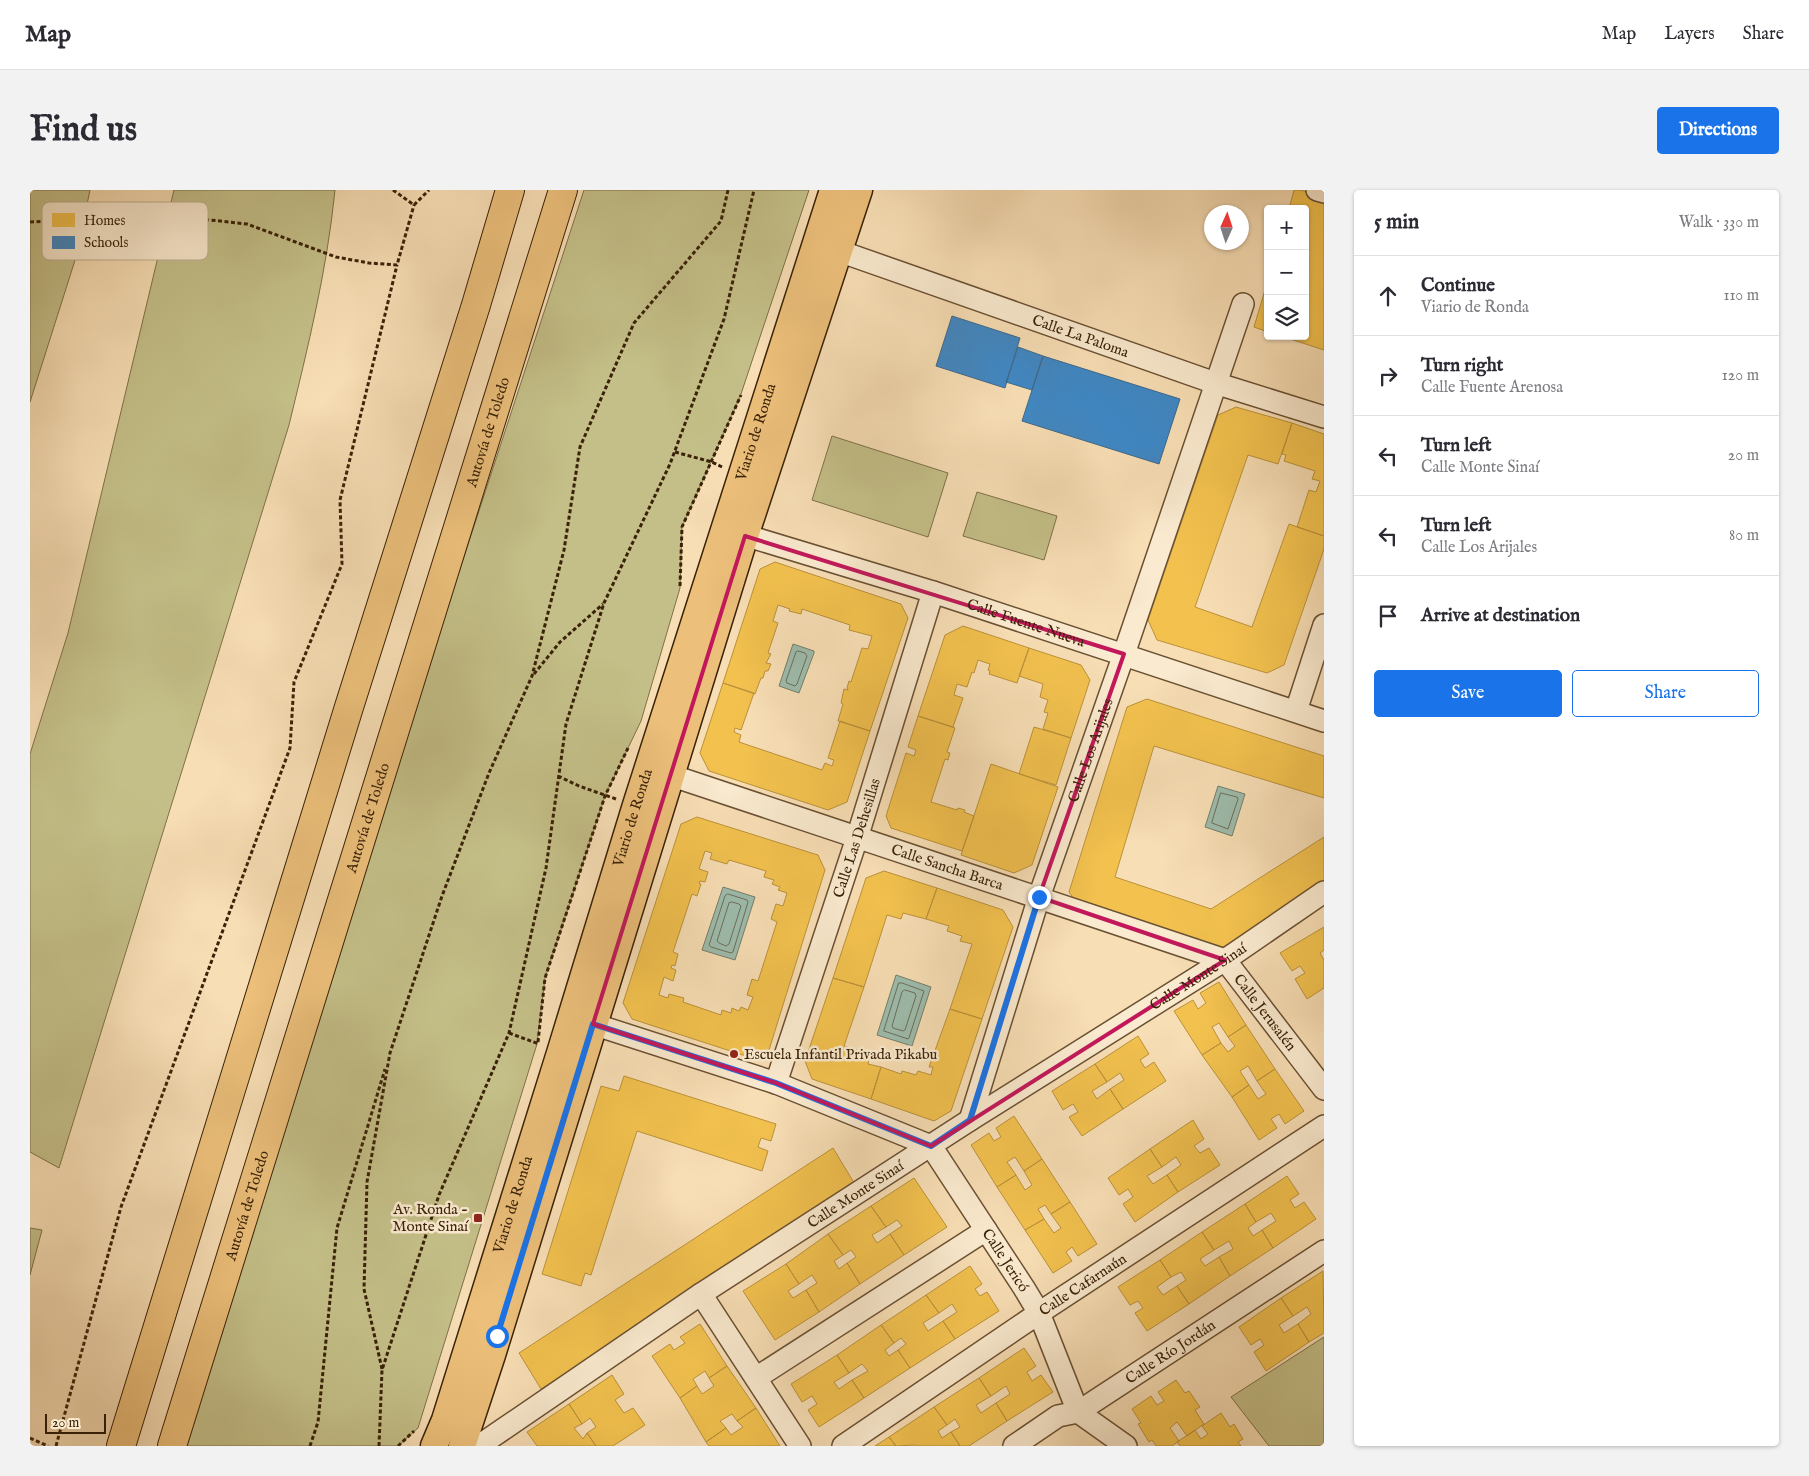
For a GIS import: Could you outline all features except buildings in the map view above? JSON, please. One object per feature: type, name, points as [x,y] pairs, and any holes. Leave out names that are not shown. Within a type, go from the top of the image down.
[{"type":"highway","points":[[121,1446],[510,190]]},
{"type":"highway","name":"Autovía de Toledo","points":[[172,1446],[563,190]]},
{"type":"main road","name":"Viario de Ronda","points":[[462,1446],[670,775],[735,533],[742,477],[833,190]]},
{"type":"main road","name":"Viario de Ronda","points":[[426,1437],[445,1420],[549,1048],[839,251],[859,190]]},
{"type":"street","points":[[1317,190],[1324,192]]},
{"type":"street","name":"Calle La Paloma","points":[[839,251],[1215,383],[1324,418]]},
{"type":"street","name":"Calle Los Arijales","points":[[970,1120],[1039,897],[1243,304]]},
{"type":"street","name":"Calle Fuente Nueva","points":[[735,533],[934,592],[1324,720]]},
{"type":"street","name":"Calle Las Dehesillas","points":[[776,1083],[857,838],[934,592]]},
{"type":"street","points":[[1296,711],[1324,626]]},
{"type":"street","name":"Calle Sancha Barca","points":[[670,775],[1225,960]]},
{"type":"street","name":"Calle Monte Sinaí","points":[[469,1446],[486,1441],[701,1294],[970,1120],[1225,960],[1324,892]]},
{"type":"street","name":"Calle Jerusalén","points":[[1225,960],[1324,1089]]},
{"type":"street","points":[[593,1024],[776,1083],[931,1146]]},
{"type":"street","name":"Calle Cafarnaún","points":[[843,1446],[1039,1313],[1324,1126]]},
{"type":"street","name":"Calle Jericó","points":[[931,1146],[1039,1313],[1078,1412]]},
{"type":"street","points":[[756,1378],[986,1230]]},
{"type":"street","name":"Calle Río Jordán","points":[[1014,1446],[1058,1416],[1078,1412],[1324,1251]]},
{"type":"street","points":[[701,1294],[800,1446]]},
{"type":"street","points":[[1078,1412],[1126,1446]]},
{"type":"path","points":[[392,190],[414,205]]},
{"type":"path","points":[[56,1446],[121,1207],[290,748],[294,682],[342,564],[340,500],[396,265],[414,205],[429,190]]},
{"type":"path","points":[[310,1446],[318,1422],[337,1228],[390,1053],[442,896],[489,773],[532,676],[564,550],[580,447],[634,323],[721,221],[728,190]]},
{"type":"path","points":[[382,1370],[439,1195],[509,1033],[546,868],[566,724],[604,604],[675,452],[724,319],[754,190]]},
{"type":"path","points":[[208,220],[247,224],[336,257],[396,265]]},
{"type":"path","points":[[680,588],[682,527],[743,388]]},
{"type":"path","points":[[675,452],[712,462],[742,477]]},
{"type":"path","points":[[532,676],[560,642],[604,604]]},
{"type":"path","points":[[509,1033],[549,1048],[545,978],[605,796],[629,746]]},
{"type":"path","points":[[558,776],[605,796],[636,805]]},
{"type":"path","points":[[379,1446],[382,1370],[364,1289],[366,1182],[390,1053]]},
{"type":"path","points":[[398,1446],[426,1437]]},
{"type":"path","points":[[30,1438],[48,1446]]},
{"type":"highlighted area","points":[[745,536],[1124,654],[1039,897],[1225,960],[931,1146],[776,1083],[593,1024]]},
{"type":"shaded area","points":[[30,190],[90,190],[87,202],[42,202],[42,260],[75,260],[30,402]]},
{"type":"shaded area","points":[[174,190],[335,190],[322,279],[289,425],[59,1168],[30,1152],[30,754],[68,633],[157,260],[208,260],[208,202],[171,202]]},
{"type":"shaded area","points":[[584,190],[809,190],[740,397],[682,527],[680,588],[641,721],[605,796],[545,978],[537,1044],[418,1428],[398,1446],[173,1446]]},
{"type":"shaded area","points":[[832,436],[948,473],[928,537],[812,500]]},
{"type":"shaded area","points":[[977,492],[1057,516],[1044,560],[963,536]]},
{"type":"shaded area","points":[[30,1228],[42,1230],[30,1275]]},
{"type":"shaded area","points":[[1324,1337],[1324,1446],[1269,1446],[1231,1397]]},
{"type":"water","points":[[793,644],[814,651],[799,693],[779,686]]},
{"type":"water","points":[[1218,786],[1245,794],[1232,836],[1205,827]]},
{"type":"water","points":[[723,887],[755,897],[735,960],[702,950]]},
{"type":"water","points":[[896,975],[931,987],[912,1046],[877,1035]]},
{"type":"place","name":"Escuela Infantil Privada Pikabu","points":[[734,1054]]},
{"type":"place","name":"Av. Ronda - Monte Sinaí","points":[[478,1218]]},
{"type":"route","points":[[497,1336],[593,1024],[776,1083],[931,1146],[970,1120],[1039,897]]}]
